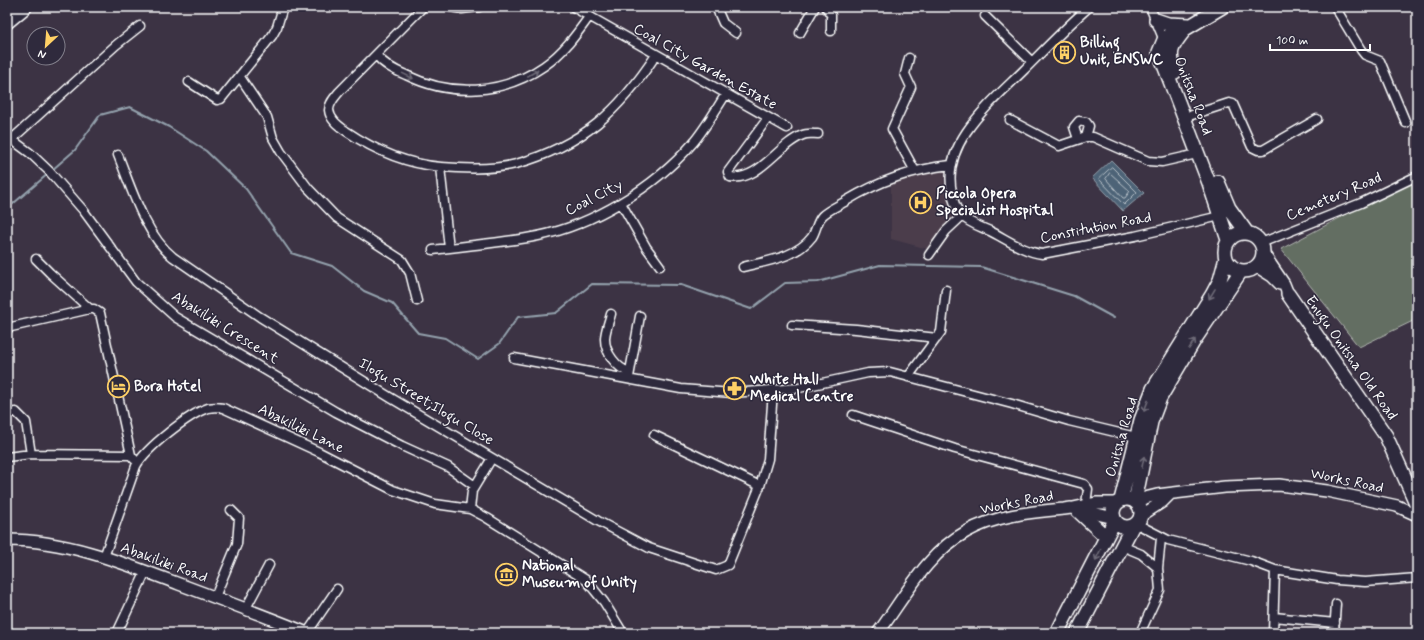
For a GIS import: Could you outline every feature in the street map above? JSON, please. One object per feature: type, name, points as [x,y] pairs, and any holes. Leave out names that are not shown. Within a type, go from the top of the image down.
[{"type":"main road","points":[[7,10],[10,7]]},
{"type":"main road","points":[[7,22],[25,7]]},
{"type":"main road","points":[[1156,20],[1168,24],[1188,27],[1222,7]]},
{"type":"main road","name":"Onitsha Road","points":[[1188,27],[1172,33],[1164,40],[1159,52],[1228,240]]},
{"type":"main road","name":"Onitsha Road","points":[[1188,27],[1172,46],[1170,56],[1176,78],[1192,114],[1229,208],[1247,233]]},
{"type":"main road","points":[[1262,248],[1260,263],[1247,271],[1241,271],[1232,267],[1226,258],[1225,246],[1228,240],[1236,234],[1247,233],[1254,236],[1262,248],[1284,284],[1288,294]]},
{"type":"main road","name":"Onitsha Road","points":[[1119,501],[1136,437],[1153,390],[1212,295],[1220,280],[1226,258]]},
{"type":"main road","points":[[1256,266],[1272,276],[1288,294]]},
{"type":"main road","name":"Onitsha Road","points":[[1078,633],[1137,514],[1151,422],[1160,398],[1195,338],[1241,271]]},
{"type":"main road","name":"Enugu Onitsha Old Road","points":[[1288,294],[1386,436],[1417,504]]},
{"type":"main road","name":"Works Road","points":[[1137,514],[1162,502],[1170,494],[1225,487],[1279,485],[1312,488],[1397,506],[1417,515]]},
{"type":"main road","name":"Works Road","points":[[1397,506],[1411,491]]},
{"type":"main road","points":[[1078,508],[1128,499],[1137,514],[1122,526],[1114,519]]},
{"type":"main road","points":[[1057,633],[1106,537],[1114,519],[1113,510],[1119,501]]},
{"type":"main road","points":[[1078,508],[1106,537]]},
{"type":"main road","name":"Works Road","points":[[878,633],[933,559],[965,532],[992,521],[1011,516],[1078,508],[1114,519]]},
{"type":"main road","name":"Abakiliki Road","points":[[7,540],[46,543],[104,557],[246,608],[307,633]]},
{"type":"street","points":[[189,82],[219,100],[240,77],[272,36],[277,27],[283,7]]},
{"type":"street","points":[[423,7],[332,102],[329,110],[332,118],[364,144],[393,156],[440,167],[482,168],[515,164],[568,143],[594,126],[625,99],[656,55]]},
{"type":"street","points":[[450,7],[462,9],[479,7]]},
{"type":"street","name":"Coal City Garden Estate","points":[[573,7],[787,128]]},
{"type":"street","points":[[800,33],[815,7]]},
{"type":"street","points":[[826,7],[831,15],[831,31]]},
{"type":"street","points":[[929,255],[946,231],[962,216],[951,190],[951,165],[958,146],[980,114],[1089,7]]},
{"type":"street","points":[[1150,7],[1170,56]]},
{"type":"street","points":[[1335,7],[1361,50],[1366,55],[1380,61],[1406,123]]},
{"type":"street","points":[[717,9],[726,26],[736,33]]},
{"type":"street","points":[[985,16],[1032,62]]},
{"type":"street","points":[[376,55],[382,62],[394,70],[422,83],[446,90],[463,90],[500,86],[524,78],[544,66],[563,50],[589,17]]},
{"type":"street","points":[[10,138],[116,45],[140,26]]},
{"type":"street","points":[[909,58],[905,74],[911,87],[892,129],[915,171]]},
{"type":"street","points":[[240,77],[267,117],[273,138],[281,152],[308,188],[337,218],[402,260],[410,273],[416,301]]},
{"type":"street","name":"Coal City","points":[[432,250],[505,242],[539,236],[568,227],[621,203],[674,162],[691,144],[726,94]]},
{"type":"street","points":[[1192,114],[1229,103],[1233,104],[1252,147],[1258,150],[1263,150],[1316,119]]},
{"type":"street","points":[[768,118],[728,172],[730,177],[744,176],[768,162],[786,144],[804,134],[818,134]]},
{"type":"street","points":[[1010,120],[1059,146],[1065,146],[1078,139],[1086,137],[1098,139],[1148,162],[1162,162],[1197,154]]},
{"type":"street","points":[[1078,139],[1074,128],[1075,124],[1079,121],[1086,122],[1089,126],[1086,137]]},
{"type":"street","name":"Abakiliki Crescent","points":[[10,138],[52,173],[83,210],[136,282],[175,317],[336,412],[402,446],[448,467],[475,486]]},
{"type":"street","name":"Ilogu Street;Ilogu Close","points":[[118,155],[140,209],[160,245],[173,257],[260,317],[598,521],[649,548],[716,570],[728,565],[760,486]]},
{"type":"street","points":[[743,267],[780,258],[806,244],[811,238],[821,217],[882,182],[915,171],[951,165]]},
{"type":"street","points":[[440,167],[449,248]]},
{"type":"street","name":"Cemetery Road","points":[[1262,248],[1417,176]]},
{"type":"street","points":[[621,203],[646,247],[660,266]]},
{"type":"street","name":"Constitution Road","points":[[962,216],[972,223],[1029,250],[1042,254],[1135,236],[1220,216]]},
{"type":"street","points":[[36,259],[50,273],[93,309],[100,313],[131,455],[136,466]]},
{"type":"street","points":[[908,377],[942,330],[946,290]]},
{"type":"street","points":[[7,328],[93,309]]},
{"type":"street","points":[[611,314],[605,334],[605,344],[614,362],[629,376]]},
{"type":"street","points":[[629,376],[640,316]]},
{"type":"street","points":[[792,325],[856,328],[937,338]]},
{"type":"street","points":[[514,358],[629,376],[681,390],[732,394],[799,388],[868,373],[890,372],[1012,404],[1068,421],[1136,437]]},
{"type":"street","points":[[654,435],[760,486],[768,459],[773,391]]},
{"type":"street","name":"Abakiliki Lane","points":[[104,557],[136,466],[141,456],[159,440],[198,413],[208,408],[224,408],[319,452],[393,490],[435,504],[470,509]]},
{"type":"street","points":[[7,413],[16,412],[26,422],[30,454]]},
{"type":"street","points":[[853,415],[955,449],[1084,484],[1088,489],[1078,508]]},
{"type":"street","points":[[7,457],[30,454],[131,455]]},
{"type":"street","points":[[492,458],[475,486],[470,509],[521,538],[586,580],[604,602],[624,633]]},
{"type":"street","points":[[215,597],[236,544],[239,518],[231,510]]},
{"type":"street","points":[[1137,514],[1160,538],[1250,561],[1275,570],[1337,580],[1365,582],[1417,578]]},
{"type":"street","points":[[1140,633],[1160,590],[1158,568],[1160,538]]},
{"type":"street","points":[[1122,546],[1141,554],[1158,568]]},
{"type":"street","points":[[246,608],[269,565]]},
{"type":"street","points":[[1273,633],[1275,570]]},
{"type":"street","points":[[117,633],[146,572]]},
{"type":"street","points":[[307,633],[337,589]]},
{"type":"street","points":[[1334,633],[1336,604]]},
{"type":"street","points":[[1274,617],[1335,623]]},
{"type":"shaded area","name":"Piccola Opera Specialist Hospital","points":[[945,169],[944,189],[956,217],[951,218],[928,249],[891,239],[891,184],[920,172]]},
{"type":"green space","points":[[1417,177],[1417,319],[1359,347],[1281,249]]},
{"type":"water","points":[[1111,160],[1144,193],[1123,211],[1092,178]]},
{"type":"waterway","points":[[52,170],[75,150],[100,115],[130,107],[169,127],[206,151],[246,189],[291,253],[332,266],[364,291],[392,303],[418,333],[445,338],[478,359],[499,344],[518,317],[556,313],[592,284],[681,285],[751,309],[785,283],[818,282],[880,265],[981,267],[1074,296],[1114,318]]},
{"type":"waterway","points":[[7,209],[49,173]]},
{"type":"place","name":"Billing Unit, ENSWC","points":[[1065,52]]},
{"type":"place","name":"Piccola Opera Specialist Hospital","points":[[920,203]]},
{"type":"place","name":"Bora Hotel","points":[[119,387]]},
{"type":"place","name":"White Hall Medical Centre","points":[[735,389]]},
{"type":"place","name":"National Museum of Unity","points":[[506,575]]}]
